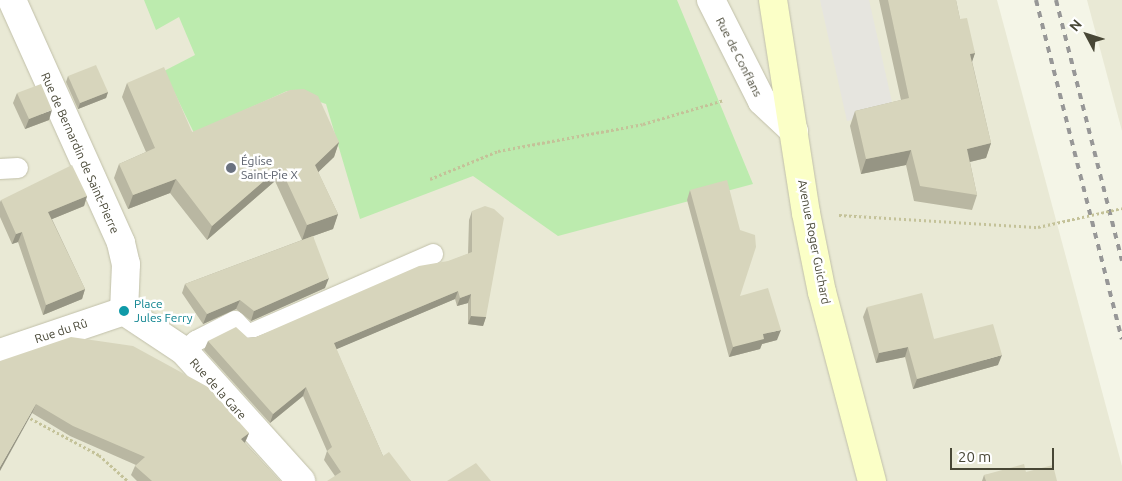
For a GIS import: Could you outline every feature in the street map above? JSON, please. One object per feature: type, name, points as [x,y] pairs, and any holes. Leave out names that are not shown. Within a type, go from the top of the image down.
[{"type":"main road","name":"Avenue Roger Guichard","points":[[774,0],[806,213],[822,292],[872,481]]},
{"type":"street","name":"Rue de Bernardin de Saint-Pierre","points":[[12,0],[121,243],[126,264],[124,311]]},
{"type":"street","name":"Rue de Conflans","points":[[711,0],[762,101],[794,131]]},
{"type":"street","name":"Rue de la Gare","points":[[124,311],[184,351],[301,481]]},
{"type":"street","name":"Rue du Rû","points":[[0,353],[124,311]]},
{"type":"lane","points":[[184,351],[196,341],[236,322],[248,335],[434,254]]},
{"type":"path","points":[[430,179],[498,151],[580,138],[720,103]]},
{"type":"path","points":[[806,213],[1038,227],[1122,208]]},
{"type":"path","points":[[24,414],[99,455],[128,481]]},
{"type":"shaded area","points":[[0,0],[997,0],[1122,466],[1122,481],[0,481]]},
{"type":"shaded area","points":[[820,0],[869,0],[894,111],[847,121]]},
{"type":"shaded area","points":[[1087,0],[1122,0],[1122,131]]},
{"type":"green space","points":[[144,0],[677,0],[753,184],[558,236],[473,176],[360,219],[326,104],[287,91],[194,133],[164,71],[195,55],[179,17],[156,30]]},
{"type":"building","points":[[888,0],[956,0],[960,19],[967,18],[975,53],[970,54],[991,143],[967,149],[977,195],[920,186],[911,150],[866,159],[855,111],[909,98]]},
{"type":"building","points":[[96,65],[108,92],[80,103],[68,76]]},
{"type":"building","name":"Église Saint-Pie X","points":[[164,67],[192,132],[290,90],[304,89],[318,96],[339,142],[315,165],[338,214],[307,225],[280,167],[212,226],[176,179],[133,195],[119,164],[155,148],[127,83]]},
{"type":"building","points":[[41,84],[52,110],[29,119],[17,93]]},
{"type":"building","points":[[72,165],[87,196],[48,212],[85,289],[46,305],[22,232],[16,234],[1,200]]},
{"type":"building","points":[[727,180],[740,230],[755,235],[756,247],[740,296],[768,288],[781,330],[763,334],[764,339],[733,347],[690,190]]},
{"type":"building","points":[[485,206],[494,209],[504,218],[486,317],[471,316],[471,294],[460,298],[458,291],[334,343],[383,456],[389,452],[411,481],[327,481],[341,472],[327,451],[332,447],[306,387],[273,414],[208,341],[236,327],[248,338],[256,337],[419,266],[448,261],[472,252],[472,211]]},
{"type":"building","points":[[313,236],[329,278],[254,311],[240,300],[207,314],[185,284]]},
{"type":"building","points":[[922,293],[934,339],[993,324],[1002,355],[917,379],[908,347],[879,353],[867,307]]},
{"type":"building","points":[[71,337],[133,346],[208,387],[249,433],[241,439],[280,481],[152,481],[135,466],[145,457],[73,426],[36,404],[0,467],[0,361]]},
{"type":"building","points":[[476,463],[491,481],[447,481]]},
{"type":"building","points":[[1024,464],[1026,472],[1053,465],[1057,481],[986,481],[984,475]]},
{"type":"railway","points":[[1036,0],[1122,339]]},
{"type":"railway","points":[[1056,0],[1122,261]]},
{"type":"place","name":"Église Saint-Pie X","points":[[231,168]]},
{"type":"place","name":"Place Jules Ferry","points":[[124,311]]}]
